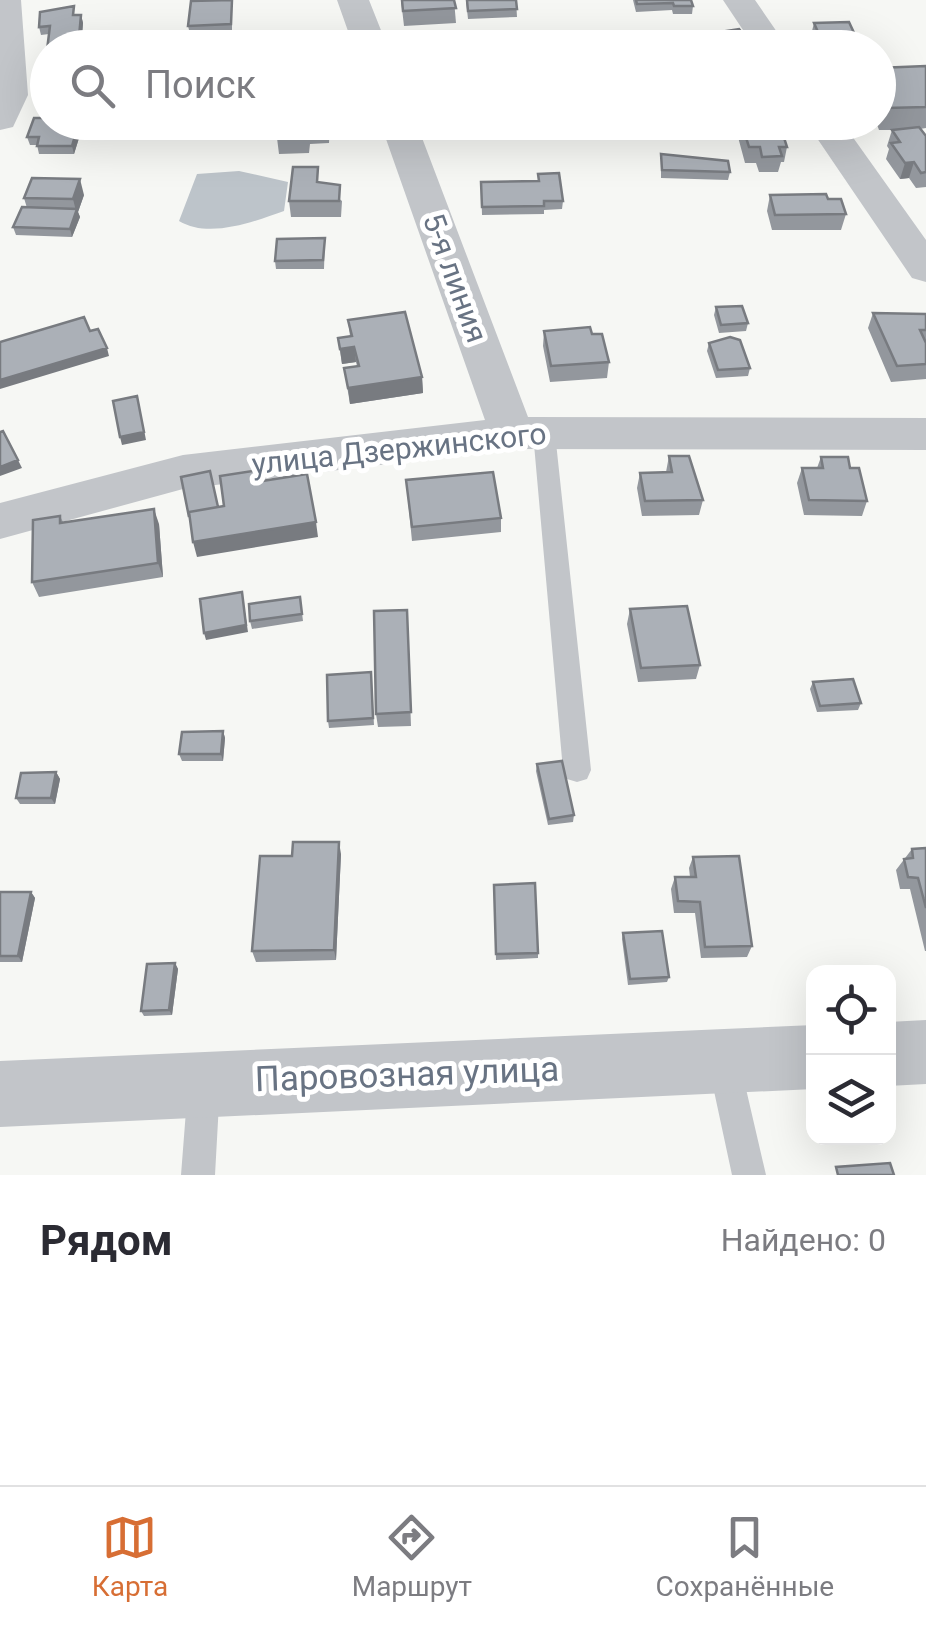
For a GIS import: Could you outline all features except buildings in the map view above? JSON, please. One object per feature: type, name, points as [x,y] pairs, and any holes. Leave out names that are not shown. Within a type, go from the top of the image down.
[{"type":"street","points":[[0,119],[10,95],[5,0]]},
{"type":"street","points":[[353,0],[364,30]]},
{"type":"street","points":[[739,0],[760,30]]},
{"type":"street","name":"5-я линия","points":[[406,140],[528,433]]},
{"type":"street","points":[[836,140],[926,269]]},
{"type":"street","name":"улица Дзержинского","points":[[0,521],[183,472],[528,433],[926,434]]},
{"type":"street","points":[[896,1054],[926,1052]]},
{"type":"street","name":"Паровозная улица","points":[[0,1094],[806,1057]]},
{"type":"lane","points":[[528,433],[577,770]]},
{"type":"lane","points":[[724,1060],[749,1175]]},
{"type":"lane","points":[[198,1175],[204,1083]]},
{"type":"shaded area","points":[[239,171],[288,182],[284,211],[217,229],[179,221],[197,174]]}]
